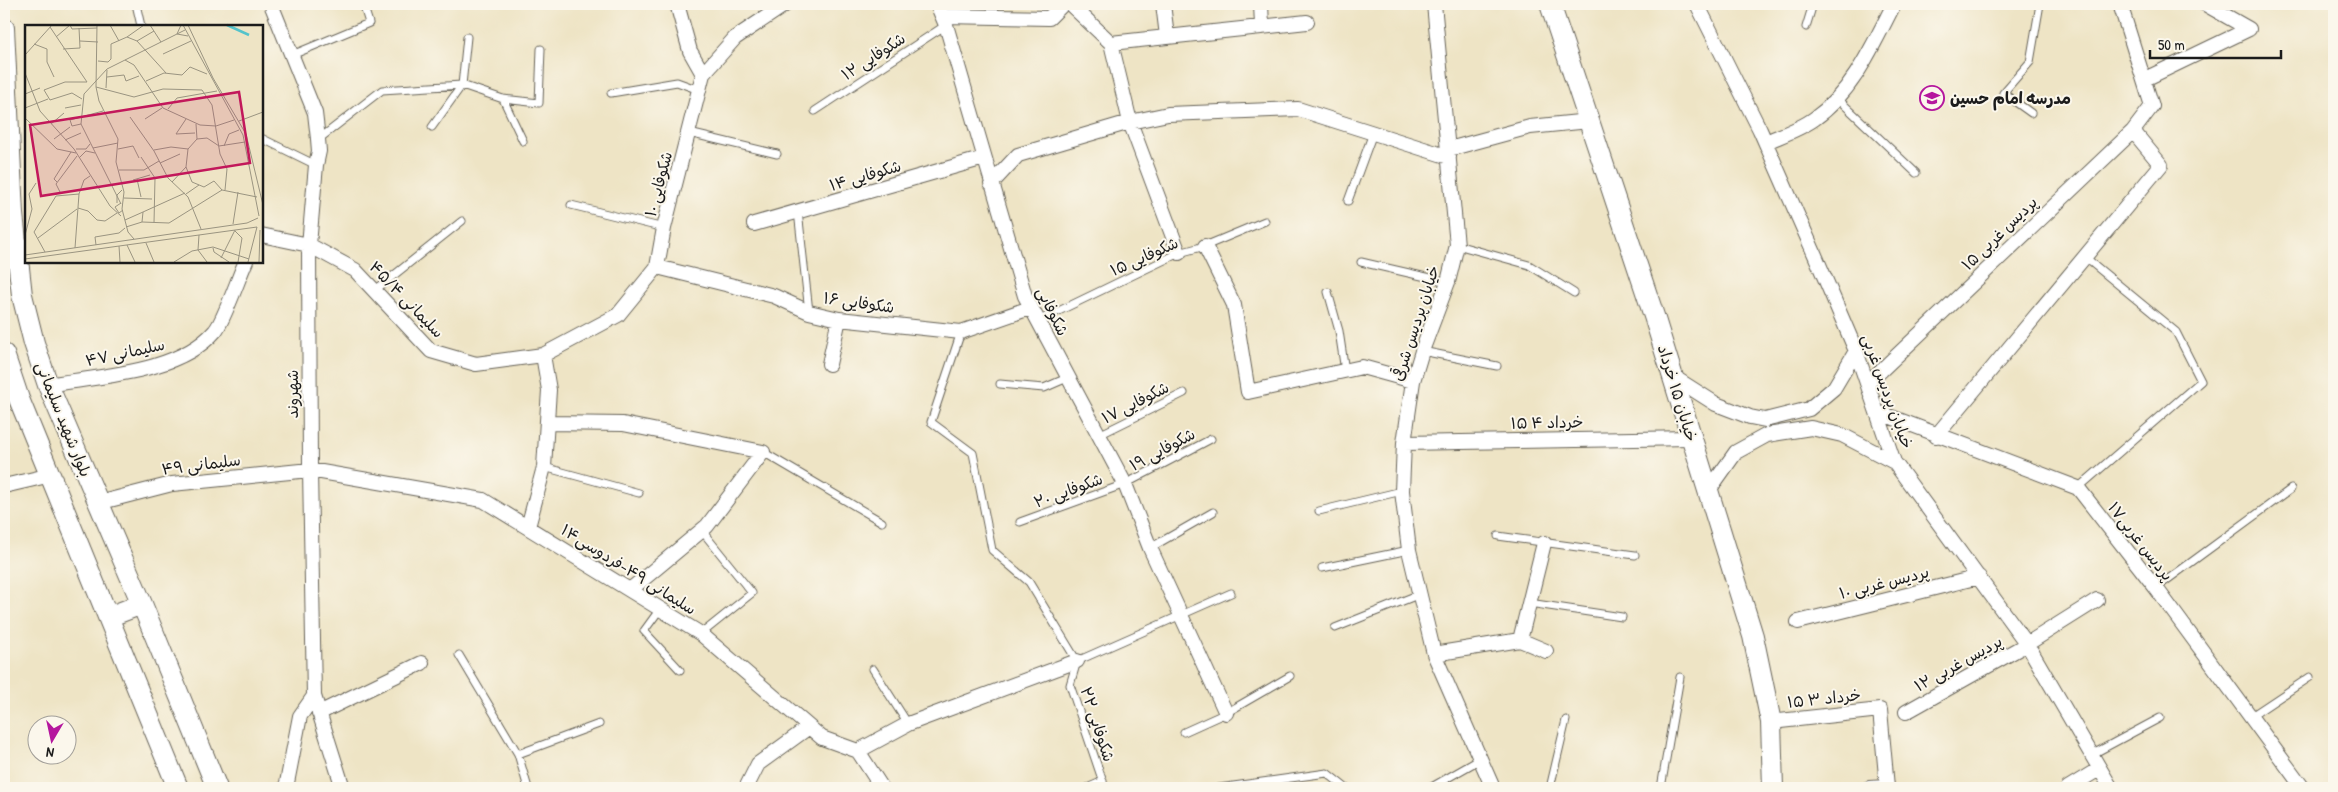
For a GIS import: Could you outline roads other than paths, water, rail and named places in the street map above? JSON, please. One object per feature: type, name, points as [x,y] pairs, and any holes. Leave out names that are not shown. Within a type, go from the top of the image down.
[{"type":"main road","name":"خیابان ۱۵ خرداد","points":[[1550,4],[1590,121],[1709,490],[1753,636],[1771,722],[1773,788]]},
{"type":"main road","name":"بلوار شهید سلیمانی","points":[[4,28],[27,320],[48,385],[142,604],[217,788]]},
{"type":"main road","name":"بلوار شهید سلیمانی","points":[[4,354],[19,399],[178,788]]},
{"type":"main road","points":[[108,617],[142,604]]},
{"type":"street","name":"شهروند","points":[[271,4],[315,113],[318,139],[319,151],[316,165],[310,245],[310,470],[314,696],[343,788]]},
{"type":"street","points":[[677,4],[690,51],[703,74]]},
{"type":"street","name":"شکوفایی ۱۰","points":[[543,355],[618,315],[657,267],[664,228],[703,74],[735,38],[786,4]]},
{"type":"street","points":[[942,15],[1049,18],[1064,4]]},
{"type":"street","points":[[1070,4],[1111,43],[1130,122],[1179,253]]},
{"type":"street","points":[[1163,4],[1167,36]]},
{"type":"street","points":[[1260,4],[1262,26]]},
{"type":"street","name":"خیابان پردیس شرقی","points":[[1434,4],[1457,245],[1448,282],[1422,351],[1413,381],[1404,443],[1402,490],[1409,550],[1434,654],[1479,760],[1493,788]]},
{"type":"street","name":"خیابان پردیس غربی","points":[[1697,4],[1766,142],[1856,351],[1894,462],[2027,644],[2111,788]]},
{"type":"street","points":[[1766,142],[1813,120],[1838,99],[1864,60],[1894,4]]},
{"type":"street","points":[[2120,4],[2145,78],[2249,29],[2205,4]]},
{"type":"street","name":"شکوفایی","points":[[942,15],[991,184],[1030,308],[1125,484],[1150,548],[1226,713]]},
{"type":"street","points":[[1111,43],[1307,22]]},
{"type":"street","name":"پردیس غربی ۱۵","points":[[1868,382],[2133,131],[2152,106],[2145,78]]},
{"type":"street","points":[[991,184],[1018,155],[1130,122],[1168,114],[1298,109],[1374,133],[1449,153],[1530,127],[1590,121]]},
{"type":"street","points":[[1936,436],[2162,165],[2133,131]]},
{"type":"street","name":"شکوفایی ۱۴","points":[[754,224],[984,158]]},
{"type":"street","name":"سلیمانی ۴۵/۴","points":[[262,235],[310,245],[355,270],[431,351],[476,364],[543,355]]},
{"type":"street","points":[[1205,246],[1234,305],[1248,392],[1362,367],[1413,381]]},
{"type":"street","name":"سلیمانی ۴۷","points":[[48,385],[159,366],[186,355],[216,331],[246,262]]},
{"type":"street","name":"شکوفایی ۱۶","points":[[657,267],[774,296],[809,312],[839,319],[961,332],[1030,308]]},
{"type":"street","points":[[829,364],[839,319]]},
{"type":"street","points":[[1672,376],[1716,404],[1750,417],[1766,420],[1809,409],[1834,388],[1856,351]]},
{"type":"street","points":[[528,527],[544,467],[548,423],[550,390],[543,355]]},
{"type":"street","points":[[1878,412],[1936,436],[2078,488]]},
{"type":"street","points":[[548,423],[623,424],[763,452],[702,531],[630,590]]},
{"type":"street","points":[[1709,490],[1736,452],[1767,435],[1811,428],[1842,435],[1894,462]]},
{"type":"street","name":"۱۵ خرداد ۴","points":[[1404,443],[1691,438]]},
{"type":"street","name":"سلیمانی ۴۹","points":[[98,503],[172,484],[310,470]]},
{"type":"street","name":"سلیمانی ۴۹-فردوسی۱۴","points":[[310,470],[483,500],[701,634],[822,738],[858,751]]},
{"type":"street","points":[[4,486],[51,475]]},
{"type":"street","name":"پردیس غربی۱۷","points":[[2078,488],[2156,588],[2303,788]]},
{"type":"street","points":[[1520,640],[1544,543]]},
{"type":"street","name":"پردیس غربی ۱۰","points":[[1798,622],[1979,576]]},
{"type":"street","name":"پردیس غربی ۱۲","points":[[1906,712],[2027,644],[2097,600]]},
{"type":"street","points":[[1434,654],[1520,640],[1546,651]]},
{"type":"street","points":[[882,788],[858,751],[908,724],[1077,661]]},
{"type":"street","points":[[319,713],[422,663]]},
{"type":"street","points":[[286,788],[300,716],[314,696]]},
{"type":"street","name":"۱۵ خرداد ۳","points":[[1771,722],[1880,710],[1887,787],[1869,788]]},
{"type":"street","points":[[746,788],[758,764],[809,727]]},
{"type":"street","points":[[2068,788],[2100,770]]},
{"type":"lane","points":[[136,4],[141,25]]},
{"type":"lane","points":[[292,55],[369,24],[363,4]]},
{"type":"lane","points":[[1806,27],[1813,4]]},
{"type":"lane","points":[[2031,113],[2003,93],[2030,62],[2040,4]]},
{"type":"lane","name":"شکوفایی ۱۲","points":[[815,111],[942,15]]},
{"type":"lane","points":[[432,127],[462,85],[467,37]]},
{"type":"lane","points":[[318,139],[382,90],[462,85],[503,99],[539,103],[541,49]]},
{"type":"lane","points":[[611,93],[677,82],[699,90]]},
{"type":"lane","points":[[503,99],[524,141]]},
{"type":"lane","points":[[1838,99],[1916,173]]},
{"type":"lane","points":[[689,133],[777,154]]},
{"type":"lane","points":[[1348,201],[1374,133]]},
{"type":"lane","points":[[262,138],[316,165]]},
{"type":"lane","points":[[571,205],[664,228]]},
{"type":"lane","points":[[798,211],[809,312]]},
{"type":"lane","points":[[374,291],[462,221]]},
{"type":"lane","name":"شکوفایی ۱۵","points":[[1038,321],[1179,253],[1205,246],[1265,221]]},
{"type":"lane","points":[[1457,245],[1529,265],[1574,293]]},
{"type":"lane","points":[[2078,488],[2201,381],[2176,332],[2086,258]]},
{"type":"lane","points":[[1361,262],[1448,282]]},
{"type":"lane","points":[[1328,292],[1339,332],[1345,371]]},
{"type":"lane","points":[[961,332],[931,422],[973,453],[992,550],[1029,582],[1077,661],[1232,593]]},
{"type":"lane","points":[[1422,351],[1497,366]]},
{"type":"lane","points":[[1000,384],[1044,388],[1067,378]]},
{"type":"lane","name":"شکوفایی ۱۷","points":[[1100,435],[1184,393]]},
{"type":"lane","name":"شکوفایی ۱۹","points":[[1125,484],[1211,439]]},
{"type":"lane","points":[[763,452],[882,522]]},
{"type":"lane","points":[[544,467],[639,493]]},
{"type":"lane","name":"شکوفایی ۲۰","points":[[1020,522],[1125,484]]},
{"type":"lane","points":[[2156,588],[2291,489]]},
{"type":"lane","points":[[1319,511],[1402,490]]},
{"type":"lane","points":[[1150,548],[1213,512]]},
{"type":"lane","points":[[701,634],[752,592],[702,531]]},
{"type":"lane","points":[[1498,536],[1635,555]]},
{"type":"lane","points":[[1322,568],[1409,550]]},
{"type":"lane","points":[[1335,628],[1420,594]]},
{"type":"lane","points":[[1529,603],[1622,618]]},
{"type":"lane","points":[[660,609],[644,631],[680,670]]},
{"type":"lane","points":[[459,655],[518,754],[528,788]]},
{"type":"lane","name":"شکوفایی ۲۲","points":[[1077,661],[1070,685],[1104,785]]},
{"type":"lane","points":[[873,669],[908,724]]},
{"type":"lane","points":[[1184,732],[1226,713],[1290,676]]},
{"type":"lane","points":[[1661,788],[1680,677]]},
{"type":"lane","points":[[2250,718],[2310,677]]},
{"type":"lane","points":[[2091,755],[2160,718]]},
{"type":"lane","points":[[1550,788],[1566,720]]},
{"type":"lane","points":[[518,754],[599,724]]},
{"type":"lane","points":[[1430,788],[1479,760]]},
{"type":"lane","points":[[1219,788],[1327,773],[1346,788]]},
{"type":"lane","points":[[1087,788],[1104,785]]},
{"type":"place","name":"مدرسه امام حسین","points":[[1932,98]]}]
